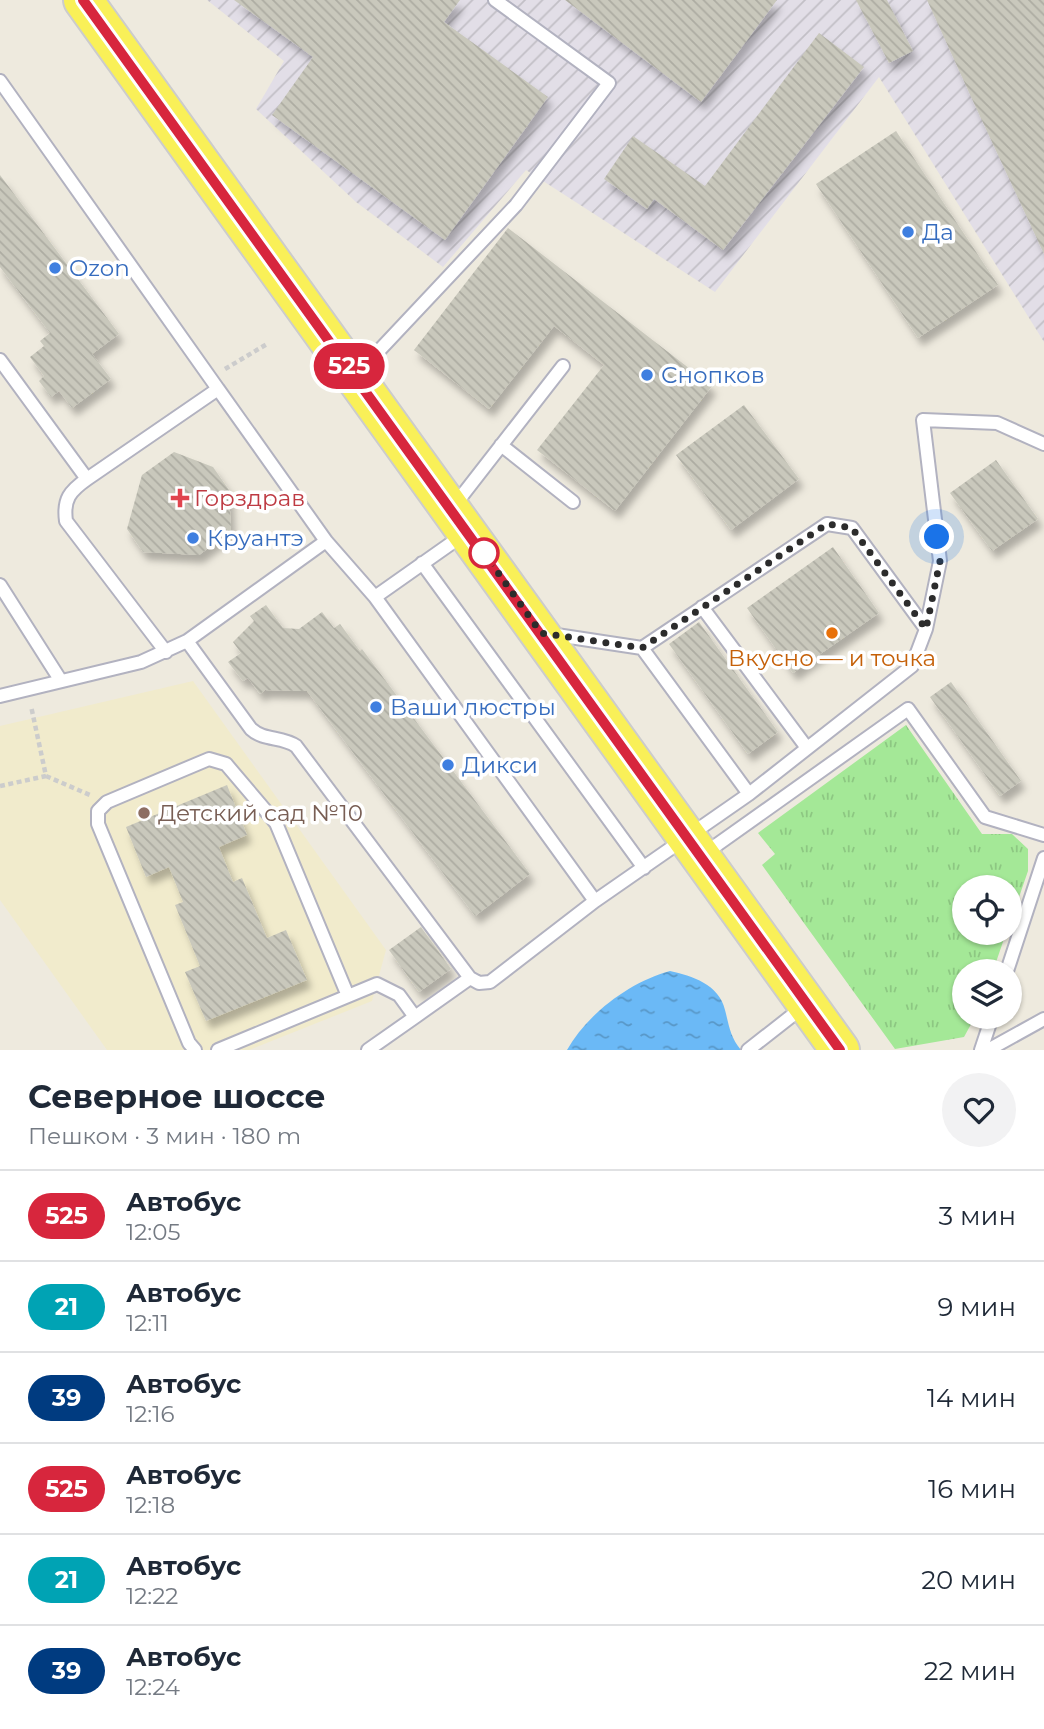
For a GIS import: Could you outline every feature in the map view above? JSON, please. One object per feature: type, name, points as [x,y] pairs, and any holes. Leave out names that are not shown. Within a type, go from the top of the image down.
[{"type":"main road","points":[[83,0],[356,375],[840,1050]]},
{"type":"lane","points":[[356,375],[516,205],[609,83],[495,0]]},
{"type":"lane","points":[[0,81],[326,541],[375,597],[595,901]]},
{"type":"lane","points":[[0,360],[87,479]]},
{"type":"lane","points":[[375,597],[422,563],[460,520],[501,445],[563,366]]},
{"type":"lane","points":[[166,652],[66,521],[63,505],[71,491],[214,383]]},
{"type":"lane","points":[[694,847],[749,794],[912,666],[926,629],[940,561],[923,420],[997,423],[1044,444]]},
{"type":"lane","points":[[501,445],[573,502]]},
{"type":"lane","points":[[541,633],[642,648],[827,524],[852,528],[926,629]]},
{"type":"lane","points":[[0,696],[141,662],[166,652],[187,641],[326,541]]},
{"type":"lane","points":[[422,563],[644,868]]},
{"type":"lane","points":[[0,586],[61,681]]},
{"type":"lane","points":[[702,607],[807,748]]},
{"type":"lane","points":[[187,641],[257,735],[284,740],[296,746],[470,978],[480,983],[491,982],[595,901],[644,868],[694,847],[908,709],[985,817],[1044,835]]},
{"type":"lane","points":[[642,648],[749,794]]},
{"type":"lane","points":[[195,1050],[189,1043],[98,824],[99,811],[107,802],[209,760],[226,764],[270,815],[281,833],[348,996]]},
{"type":"lane","points":[[1011,959],[1044,858]]},
{"type":"lane","points":[[368,1050],[470,978]]},
{"type":"lane","points":[[218,1050],[377,984],[399,995],[415,1017]]},
{"type":"lane","points":[[750,1048],[807,1004]]},
{"type":"lane","points":[[988,1050],[1044,1020]]},
{"type":"lane","points":[[981,1050],[988,1029]]},
{"type":"path","points":[[214,383],[267,344]]},
{"type":"path","points":[[27,689],[46,776]]},
{"type":"path","points":[[0,786],[46,776],[107,802]]},
{"type":"shaded area","points":[[207,0],[1044,0],[1044,342],[879,77],[715,292],[526,170],[443,267],[356,202],[256,109],[284,61]]},
{"type":"shaded area","name":"Детский сад №10","points":[[193,681],[386,950],[372,1001],[249,1050],[107,1050],[0,900],[0,726]]},
{"type":"green space","points":[[906,725],[982,834],[1012,834],[1028,849],[1028,871],[1022,888],[1022,875],[952,875],[952,945],[1002,945],[997,959],[952,959],[952,1029],[968,1029],[964,1037],[895,1049],[762,865],[775,854],[758,833]]},
{"type":"water","points":[[670,971],[695,979],[717,994],[722,1001],[732,1036],[741,1050],[567,1050],[586,1024],[611,1001],[640,983]]},
{"type":"building","points":[[234,0],[460,0],[444,22],[548,97],[445,240],[272,115],[313,57]]},
{"type":"building","points":[[565,0],[777,0],[701,102]]},
{"type":"building","points":[[856,0],[887,0],[913,51],[889,63]]},
{"type":"building","points":[[927,0],[1044,0],[1044,254],[972,99]]},
{"type":"building","points":[[819,33],[864,67],[723,250],[654,199],[647,209],[604,179],[633,136],[705,186]]},
{"type":"building","points":[[896,131],[998,285],[918,338],[816,184]]},
{"type":"building","points":[[0,175],[119,334],[92,354],[111,379],[72,408],[59,391],[51,397],[39,381],[44,376],[30,357],[44,346],[40,341],[50,333],[0,267]]},
{"type":"building","name":"Снопков","points":[[508,228],[712,386],[615,511],[537,450],[604,365],[554,326],[489,409],[414,350]]},
{"type":"building","points":[[744,405],[799,479],[731,530],[676,455]]},
{"type":"building","points":[[174,452],[213,467],[229,490],[231,531],[199,555],[143,552],[127,529],[142,475]]},
{"type":"building","points":[[996,460],[1038,519],[992,551],[950,493]]},
{"type":"building","points":[[833,547],[879,613],[793,673],[747,608]]},
{"type":"building","points":[[266,605],[283,628],[299,629],[322,612],[334,628],[340,624],[360,651],[362,649],[530,874],[475,916],[307,691],[265,690],[260,694],[248,678],[243,681],[228,662],[241,653],[233,642],[254,621],[250,616]]},
{"type":"building","points":[[699,622],[778,732],[748,754],[669,644]]},
{"type":"building","points":[[951,682],[1021,781],[1000,796],[930,697]]},
{"type":"building","points":[[227,785],[247,835],[219,847],[233,882],[242,878],[267,938],[286,930],[307,980],[206,1021],[185,972],[200,966],[175,905],[183,902],[169,867],[146,877],[126,827]]},
{"type":"building","points":[[421,927],[451,969],[419,992],[389,950]]},
{"type":"bus line","name":"525","points":[[83,0],[356,375],[840,1050]]},
{"type":"place","name":"Да","points":[[908,232]]},
{"type":"place","name":"Ozon","points":[[55,268]]},
{"type":"place","name":"Снопков","points":[[647,375]]},
{"type":"place","name":"Горздрав","points":[[180,498]]},
{"type":"place","name":"Круантэ","points":[[193,538]]},
{"type":"place","name":"Вкусно — и точка","points":[[832,633]]},
{"type":"place","name":"Ваши люстры","points":[[376,707]]},
{"type":"place","name":"Дикси","points":[[448,765]]},
{"type":"place","name":"Детский сад №10","points":[[144,813]]},
{"type":"route","points":[[484,553],[541,633],[642,648],[827,524],[852,528],[926,629],[940,561],[937,537]]}]
